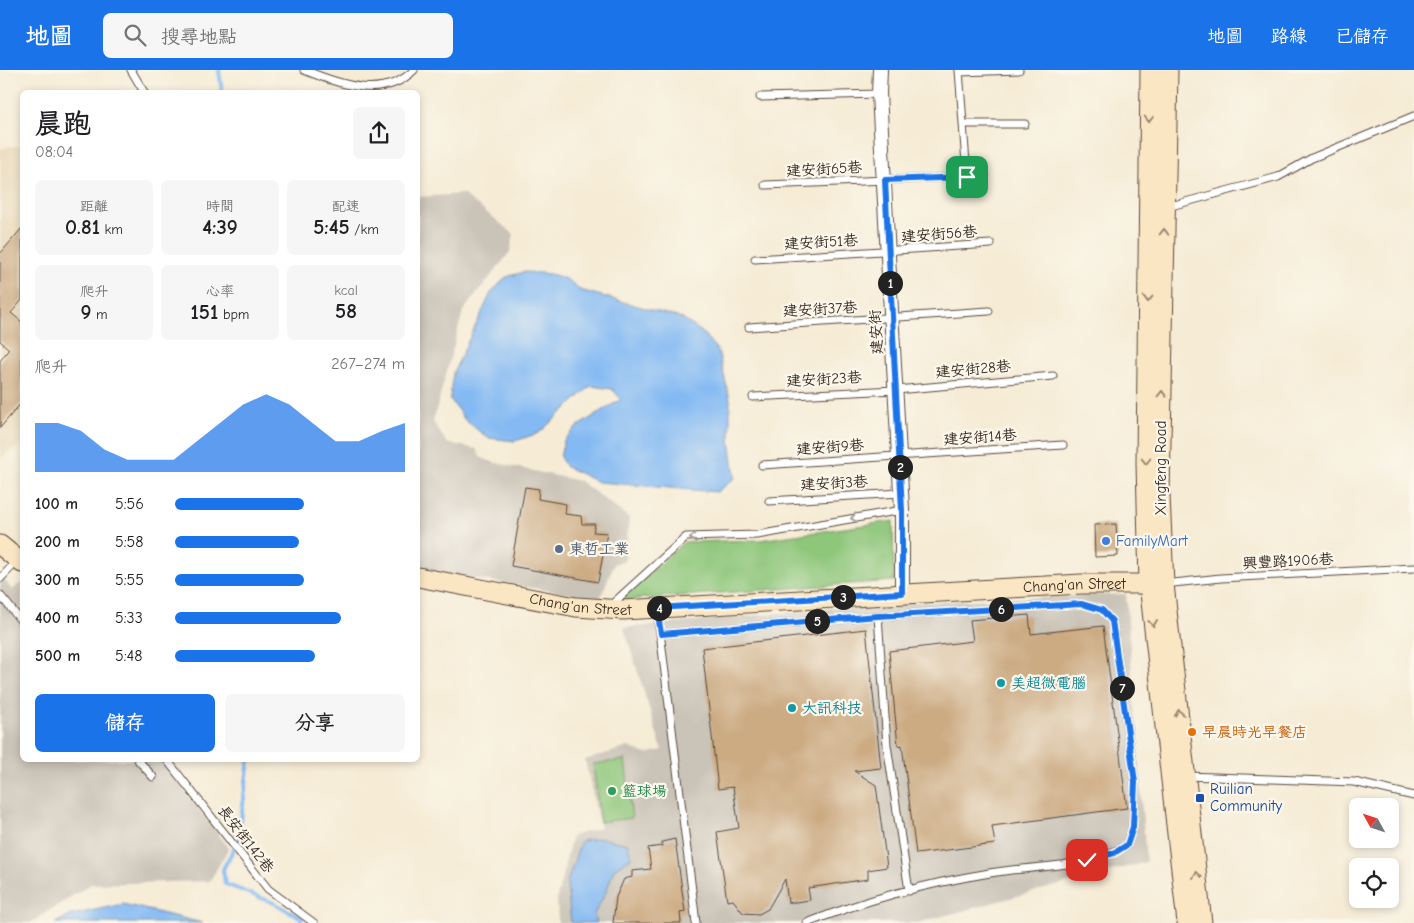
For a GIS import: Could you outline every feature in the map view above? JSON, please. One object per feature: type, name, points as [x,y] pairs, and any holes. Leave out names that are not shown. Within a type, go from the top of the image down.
[{"type":"main road","name":"Xingfeng Road","points":[[1150,70],[1146,463],[1187,923]]},
{"type":"main road","name":"Xingfeng Road","points":[[1168,70],[1160,495],[1156,584],[1186,776],[1202,923]]},
{"type":"main road","points":[[0,545],[20,563]]},
{"type":"main road","name":"Chang'an Street","points":[[420,577],[576,607],[607,609],[657,608],[1082,584],[1156,584]]},
{"type":"street","name":"建安街","points":[[880,70],[879,94],[902,510],[902,593]]},
{"type":"lane","points":[[131,70],[143,90]]},
{"type":"lane","points":[[304,70],[357,88],[389,86],[408,76],[414,70]]},
{"type":"lane","points":[[967,177],[959,71],[1019,70]]},
{"type":"lane","points":[[760,97],[879,94]]},
{"type":"lane","points":[[1164,208],[1278,177],[1312,158],[1414,116]]},
{"type":"lane","points":[[963,124],[1025,124]]},
{"type":"lane","name":"建安街65巷","points":[[765,185],[985,176]]},
{"type":"lane","name":"建安街56巷","points":[[889,252],[991,244]]},
{"type":"lane","name":"建安街51巷","points":[[754,259],[889,252]]},
{"type":"lane","name":"建安街37巷","points":[[749,327],[892,319],[989,311]]},
{"type":"lane","name":"建安街28巷","points":[[896,390],[1054,376]]},
{"type":"lane","name":"建安街23巷","points":[[753,397],[896,390]]},
{"type":"lane","name":"建安街14巷","points":[[899,456],[1063,445]]},
{"type":"lane","name":"建安街9巷","points":[[762,465],[899,456]]},
{"type":"lane","name":"建安街3巷","points":[[769,501],[901,493]]},
{"type":"lane","points":[[607,609],[686,537],[757,535],[902,510]]},
{"type":"lane","points":[[0,578],[20,565]]},
{"type":"lane","name":"興豐路1906巷","points":[[1156,584],[1414,568]]},
{"type":"lane","points":[[0,595],[20,620]]},
{"type":"lane","points":[[661,634],[878,616],[1082,604],[1102,610],[1112,621],[1135,782],[1133,827],[1127,845],[1114,853],[1087,860],[990,873],[909,891],[831,913],[807,923]]},
{"type":"lane","points":[[657,608],[696,923]]},
{"type":"lane","points":[[878,616],[888,745],[909,891]]},
{"type":"lane","points":[[140,762],[153,777]]},
{"type":"lane","name":"長安街142巷","points":[[169,762],[240,856],[268,889],[314,923]]},
{"type":"lane","points":[[1186,776],[1354,782],[1414,796]]},
{"type":"shaded area","points":[[20,146],[20,445],[0,458],[0,149]]},
{"type":"shaded area","points":[[463,194],[514,234],[510,252],[463,311],[433,422],[447,443],[477,449],[480,457],[492,462],[580,481],[629,518],[625,560],[614,564],[600,599],[420,569],[420,197]]},
{"type":"shaded area","points":[[0,574],[12,590],[20,584],[20,762],[163,762],[228,849],[210,881],[91,884],[30,923],[0,923]]},
{"type":"shaded area","points":[[1126,594],[1146,862],[917,923],[558,923],[557,897],[572,836],[600,828],[585,760],[628,747],[647,754],[662,750],[624,628],[879,604]]},
{"type":"green space","points":[[893,521],[894,581],[621,600],[684,542],[760,540]]},
{"type":"green space","name":"籃球場","points":[[625,760],[632,818],[600,822],[593,764]]},
{"type":"water","points":[[524,272],[561,277],[574,284],[580,290],[681,318],[702,332],[718,351],[730,399],[730,438],[735,478],[717,492],[598,482],[566,467],[560,457],[564,440],[578,426],[621,399],[612,389],[591,386],[539,433],[515,441],[488,438],[465,420],[450,399],[453,373],[491,293],[506,277]]},
{"type":"water","points":[[601,838],[628,844],[631,858],[614,869],[606,892],[594,914],[596,923],[571,923],[567,883],[581,841]]},
{"type":"water","points":[[123,904],[203,923],[55,923],[71,915]]},
{"type":"building","points":[[20,230],[20,302],[11,313],[20,320],[20,404],[0,428],[0,361],[9,349],[0,341],[0,254]]},
{"type":"building","name":"東哲工業","points":[[525,487],[539,489],[538,499],[566,504],[565,514],[581,516],[582,524],[595,524],[593,532],[607,533],[598,582],[511,566]]},
{"type":"building","name":"FamilyMart","points":[[1116,524],[1118,556],[1095,557],[1094,525]]},
{"type":"building","points":[[1029,615],[1031,634],[1103,626],[1127,808],[992,826],[995,844],[916,854],[902,745],[898,746],[889,651],[973,641],[970,620]]},
{"type":"building","points":[[866,629],[881,768],[854,771],[876,785],[887,867],[868,870],[868,879],[808,888],[810,900],[788,903],[785,879],[768,909],[759,914],[743,913],[733,900],[727,901],[717,832],[739,828],[733,787],[718,789],[702,648]]},
{"type":"building","points":[[675,839],[685,912],[680,913],[681,923],[613,923],[616,897],[624,879],[632,877],[632,871],[651,869],[648,848],[662,846],[662,842]]},
{"type":"waterway","points":[[219,70],[222,90]]},
{"type":"waterway","points":[[249,762],[238,841],[223,869],[225,884],[274,903],[302,918],[300,923]]},
{"type":"place","name":"FamilyMart","points":[[1106,541]]},
{"type":"place","name":"東哲工業","points":[[559,549]]},
{"type":"place","name":"美超微電腦","points":[[1001,683]]},
{"type":"place","name":"大訊科技","points":[[792,708]]},
{"type":"place","name":"早晨時光早餐店","points":[[1192,732]]},
{"type":"place","name":"籃球場","points":[[612,791]]},
{"type":"place","name":"Ruilian Community","points":[[1200,798]]},
{"type":"route","points":[[967,177],[885,180],[902,510],[902,593],[801,601],[657,608],[661,634],[878,616],[1082,604],[1102,610],[1112,621],[1135,782],[1133,827],[1127,845],[1114,853],[1087,860]]}]
